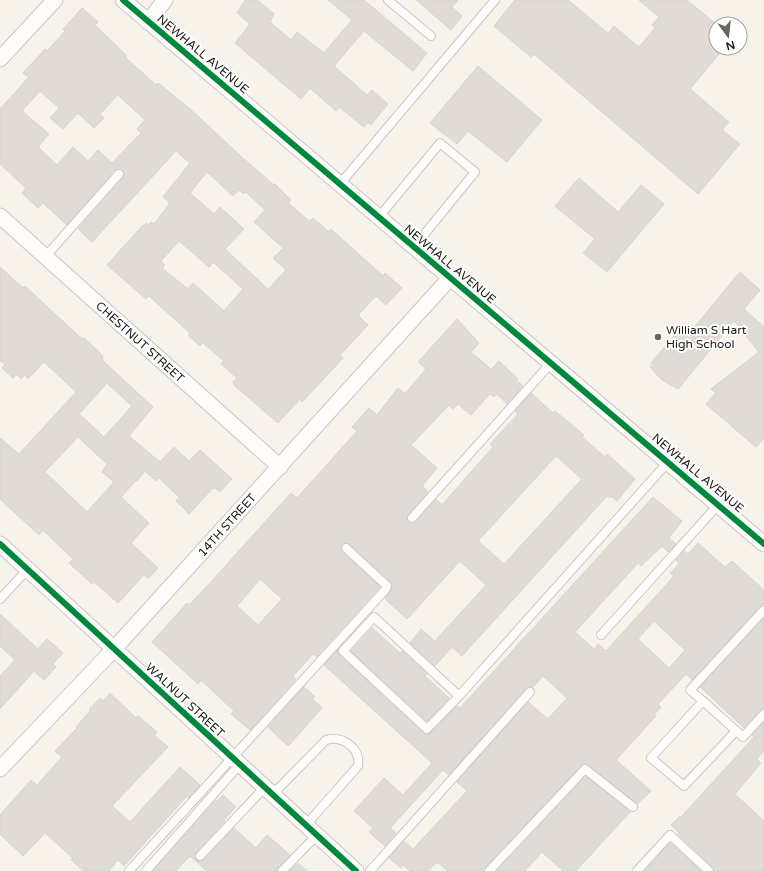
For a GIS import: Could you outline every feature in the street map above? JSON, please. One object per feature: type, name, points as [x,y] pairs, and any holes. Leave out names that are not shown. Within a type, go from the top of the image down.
[{"type":"street","points":[[0,58],[55,0]]},
{"type":"street","name":"NEWHALL AVENUE","points":[[123,0],[764,544]]},
{"type":"street","points":[[148,22],[165,0]]},
{"type":"street","name":"CHESTNUT STREET","points":[[0,216],[280,467]]},
{"type":"street","name":"14TH STREET","points":[[0,769],[114,649],[450,278]]},
{"type":"street","name":"WALNUT STREET","points":[[0,544],[356,871]]},
{"type":"lane","points":[[388,0],[431,36]]},
{"type":"lane","points":[[340,184],[495,0]]},
{"type":"lane","points":[[379,217],[440,143],[475,172],[414,247]]},
{"type":"lane","points":[[45,257],[119,174]]},
{"type":"lane","points":[[412,518],[551,363]]},
{"type":"lane","points":[[459,696],[374,617],[343,651],[427,730],[459,696],[668,462]]},
{"type":"lane","points":[[601,635],[718,505]]},
{"type":"lane","points":[[146,871],[236,761],[386,589],[387,586],[346,548]]},
{"type":"lane","points":[[0,599],[28,570]]},
{"type":"lane","points":[[764,610],[690,690],[743,737],[764,714]]},
{"type":"lane","points":[[370,871],[530,692]]},
{"type":"lane","points":[[703,701],[652,758],[684,786],[736,731]]},
{"type":"lane","points":[[200,856],[326,740],[334,737],[342,739],[357,752],[360,759],[358,766],[282,871]]},
{"type":"lane","points":[[129,871],[236,761]]},
{"type":"lane","points":[[489,871],[585,769],[633,807]]},
{"type":"lane","points":[[637,871],[670,835],[709,871]]},
{"type":"building","points":[[245,0],[257,0],[274,14],[270,22],[291,40],[297,32],[324,53],[352,20],[328,0],[364,0],[427,53],[413,71],[364,31],[334,66],[367,95],[372,90],[388,104],[371,125],[368,122],[364,127],[339,107],[336,111],[310,88],[301,99],[235,43],[250,24],[237,13]]},
{"type":"building","points":[[416,0],[458,0],[452,7],[462,16],[451,30]]},
{"type":"building","points":[[515,0],[568,0],[608,33],[614,26],[639,47],[655,28],[652,25],[659,17],[639,0],[687,0],[708,17],[708,56],[717,56],[690,89],[729,122],[722,130],[740,144],[698,194],[534,54],[531,57],[494,26]]},
{"type":"building","points":[[82,8],[98,22],[95,25],[127,56],[125,57],[156,85],[158,83],[190,109],[244,159],[274,185],[275,184],[291,200],[288,203],[308,220],[310,221],[313,218],[329,232],[331,229],[383,276],[385,273],[402,288],[386,305],[376,296],[358,315],[368,325],[340,355],[343,358],[302,402],[300,399],[278,423],[235,386],[233,382],[237,378],[221,364],[224,361],[203,343],[200,346],[188,335],[190,333],[149,296],[146,299],[107,265],[143,225],[144,226],[146,223],[148,225],[151,222],[154,224],[170,203],[163,197],[190,163],[176,151],[92,242],[78,229],[123,178],[124,173],[122,170],[115,170],[67,225],[43,203],[38,208],[22,193],[26,188],[0,164],[0,109],[29,77],[23,73],[45,49],[47,51],[65,31],[63,29]],"holes":[[[40,91],[59,108],[50,118],[63,129],[78,113],[94,128],[104,118],[100,114],[118,95],[145,120],[137,129],[141,133],[112,163],[98,150],[88,161],[73,147],[57,165],[38,147],[49,134],[22,111]],[[207,172],[233,196],[239,190],[244,194],[246,192],[265,210],[254,222],[283,248],[273,258],[286,270],[268,289],[225,249],[244,229],[220,207],[214,214],[190,193]],[[179,241],[209,267],[213,262],[243,289],[224,311],[193,283],[188,289],[162,268],[165,265],[161,261]]]},
{"type":"building","points":[[478,66],[542,120],[507,162],[468,131],[457,144],[430,123]]},
{"type":"building","points":[[579,178],[618,212],[641,185],[664,204],[607,272],[583,253],[595,239],[555,206]]},
{"type":"building","points":[[0,267],[23,288],[25,286],[82,339],[84,338],[101,354],[103,358],[102,360],[153,407],[129,436],[160,462],[174,447],[189,461],[200,450],[232,479],[220,492],[215,488],[212,489],[189,514],[176,501],[179,497],[159,478],[156,481],[145,471],[137,481],[136,480],[121,497],[149,523],[131,543],[158,568],[148,579],[144,575],[118,603],[94,582],[92,584],[69,563],[73,559],[43,530],[39,535],[0,499],[0,438],[19,454],[76,392],[44,362],[28,379],[25,375],[21,379],[16,374],[13,378],[2,368],[5,364],[0,361]],"holes":[[[107,383],[132,406],[104,437],[79,414]],[[78,437],[107,464],[102,472],[114,482],[87,512],[45,472]]]},
{"type":"building","points":[[740,272],[760,290],[744,309],[764,327],[764,438],[756,447],[706,404],[716,393],[711,389],[759,352],[734,321],[678,389],[662,380],[650,367],[653,364],[651,363],[684,324],[692,330]]},
{"type":"building","points":[[457,319],[479,343],[471,352],[491,369],[499,361],[518,379],[516,380],[523,386],[507,404],[497,394],[494,397],[490,394],[471,415],[458,404],[453,409],[449,405],[411,445],[437,468],[422,486],[428,492],[408,515],[407,519],[409,522],[416,522],[436,499],[442,505],[493,447],[490,444],[518,414],[515,411],[531,393],[553,413],[555,411],[584,435],[582,437],[605,457],[607,454],[635,479],[617,501],[611,496],[610,498],[607,496],[462,656],[452,647],[435,666],[410,643],[421,629],[435,641],[486,585],[460,561],[407,619],[385,599],[391,591],[391,582],[350,544],[342,544],[342,552],[380,587],[316,657],[313,654],[293,676],[296,679],[250,730],[231,714],[234,711],[201,680],[198,684],[152,642],[187,603],[189,605],[209,584],[291,493],[297,498],[357,431],[352,427],[369,408],[377,415],[398,388],[405,394],[426,369],[418,362]],"holes":[[[556,456],[582,479],[504,564],[478,541]],[[260,579],[282,599],[258,625],[237,606]]]},
{"type":"building","points":[[653,497],[682,521],[669,538],[676,544],[668,552],[662,546],[641,566],[638,563],[575,632],[594,649],[598,644],[606,651],[674,576],[670,573],[679,564],[676,560],[684,551],[688,554],[698,543],[725,567],[732,561],[764,590],[764,605],[760,606],[692,680],[686,674],[658,704],[661,707],[654,715],[656,716],[616,760],[651,791],[637,804],[588,765],[584,764],[485,867],[484,871],[448,871],[437,862],[428,871],[410,871],[403,865],[401,868],[389,858],[404,841],[413,849],[467,791],[457,782],[528,702],[548,719],[567,698],[543,676],[533,687],[526,688],[449,775],[443,770],[390,828],[396,833],[385,846],[369,832],[373,828],[354,811],[384,778],[403,795],[432,763],[324,665],[338,650],[339,655],[423,733],[429,734],[457,706],[460,708]],"holes":[[[654,621],[685,650],[669,668],[638,639]]]},
{"type":"building","points":[[0,614],[38,649],[47,639],[63,653],[53,664],[56,667],[44,680],[34,671],[0,709],[0,676],[15,660],[0,646]]},
{"type":"building","points":[[764,618],[764,709],[760,710],[744,728],[700,687]]},
{"type":"building","points":[[372,628],[400,653],[402,651],[427,674],[425,676],[449,698],[427,721],[351,651]]},
{"type":"building","points":[[304,687],[315,697],[312,699],[322,708],[288,746],[268,727]]},
{"type":"building","points":[[110,693],[136,718],[138,716],[157,732],[154,735],[168,747],[112,806],[130,822],[180,767],[200,785],[189,798],[187,796],[124,866],[118,860],[109,871],[84,871],[71,860],[73,858],[45,833],[23,856],[0,834],[0,815],[31,780],[37,785],[62,757],[55,751],[77,728],[76,727],[90,711],[89,710],[100,698],[103,701]]},
{"type":"building","points":[[764,722],[764,751],[757,759],[761,763],[735,794],[764,821],[764,871],[714,871],[713,867],[678,834],[679,833],[671,825],[680,816],[681,817],[754,737],[752,735]]},
{"type":"building","points":[[586,776],[630,812],[576,871],[563,871],[542,852],[525,871],[497,871]]},
{"type":"building","points":[[223,795],[236,807],[196,852],[196,860],[204,860],[234,828],[256,848],[267,835],[290,855],[277,871],[207,871],[190,856],[176,871],[153,871],[216,800],[217,801]]},
{"type":"building","points":[[670,843],[701,871],[645,871]]},
{"type":"building","points":[[298,863],[307,871],[290,871]]},
{"type":"cycle path","points":[[123,0],[764,544]]},
{"type":"cycle path","points":[[0,544],[356,871]]},
{"type":"place","name":"William S Hart High School","points":[[658,337]]}]
